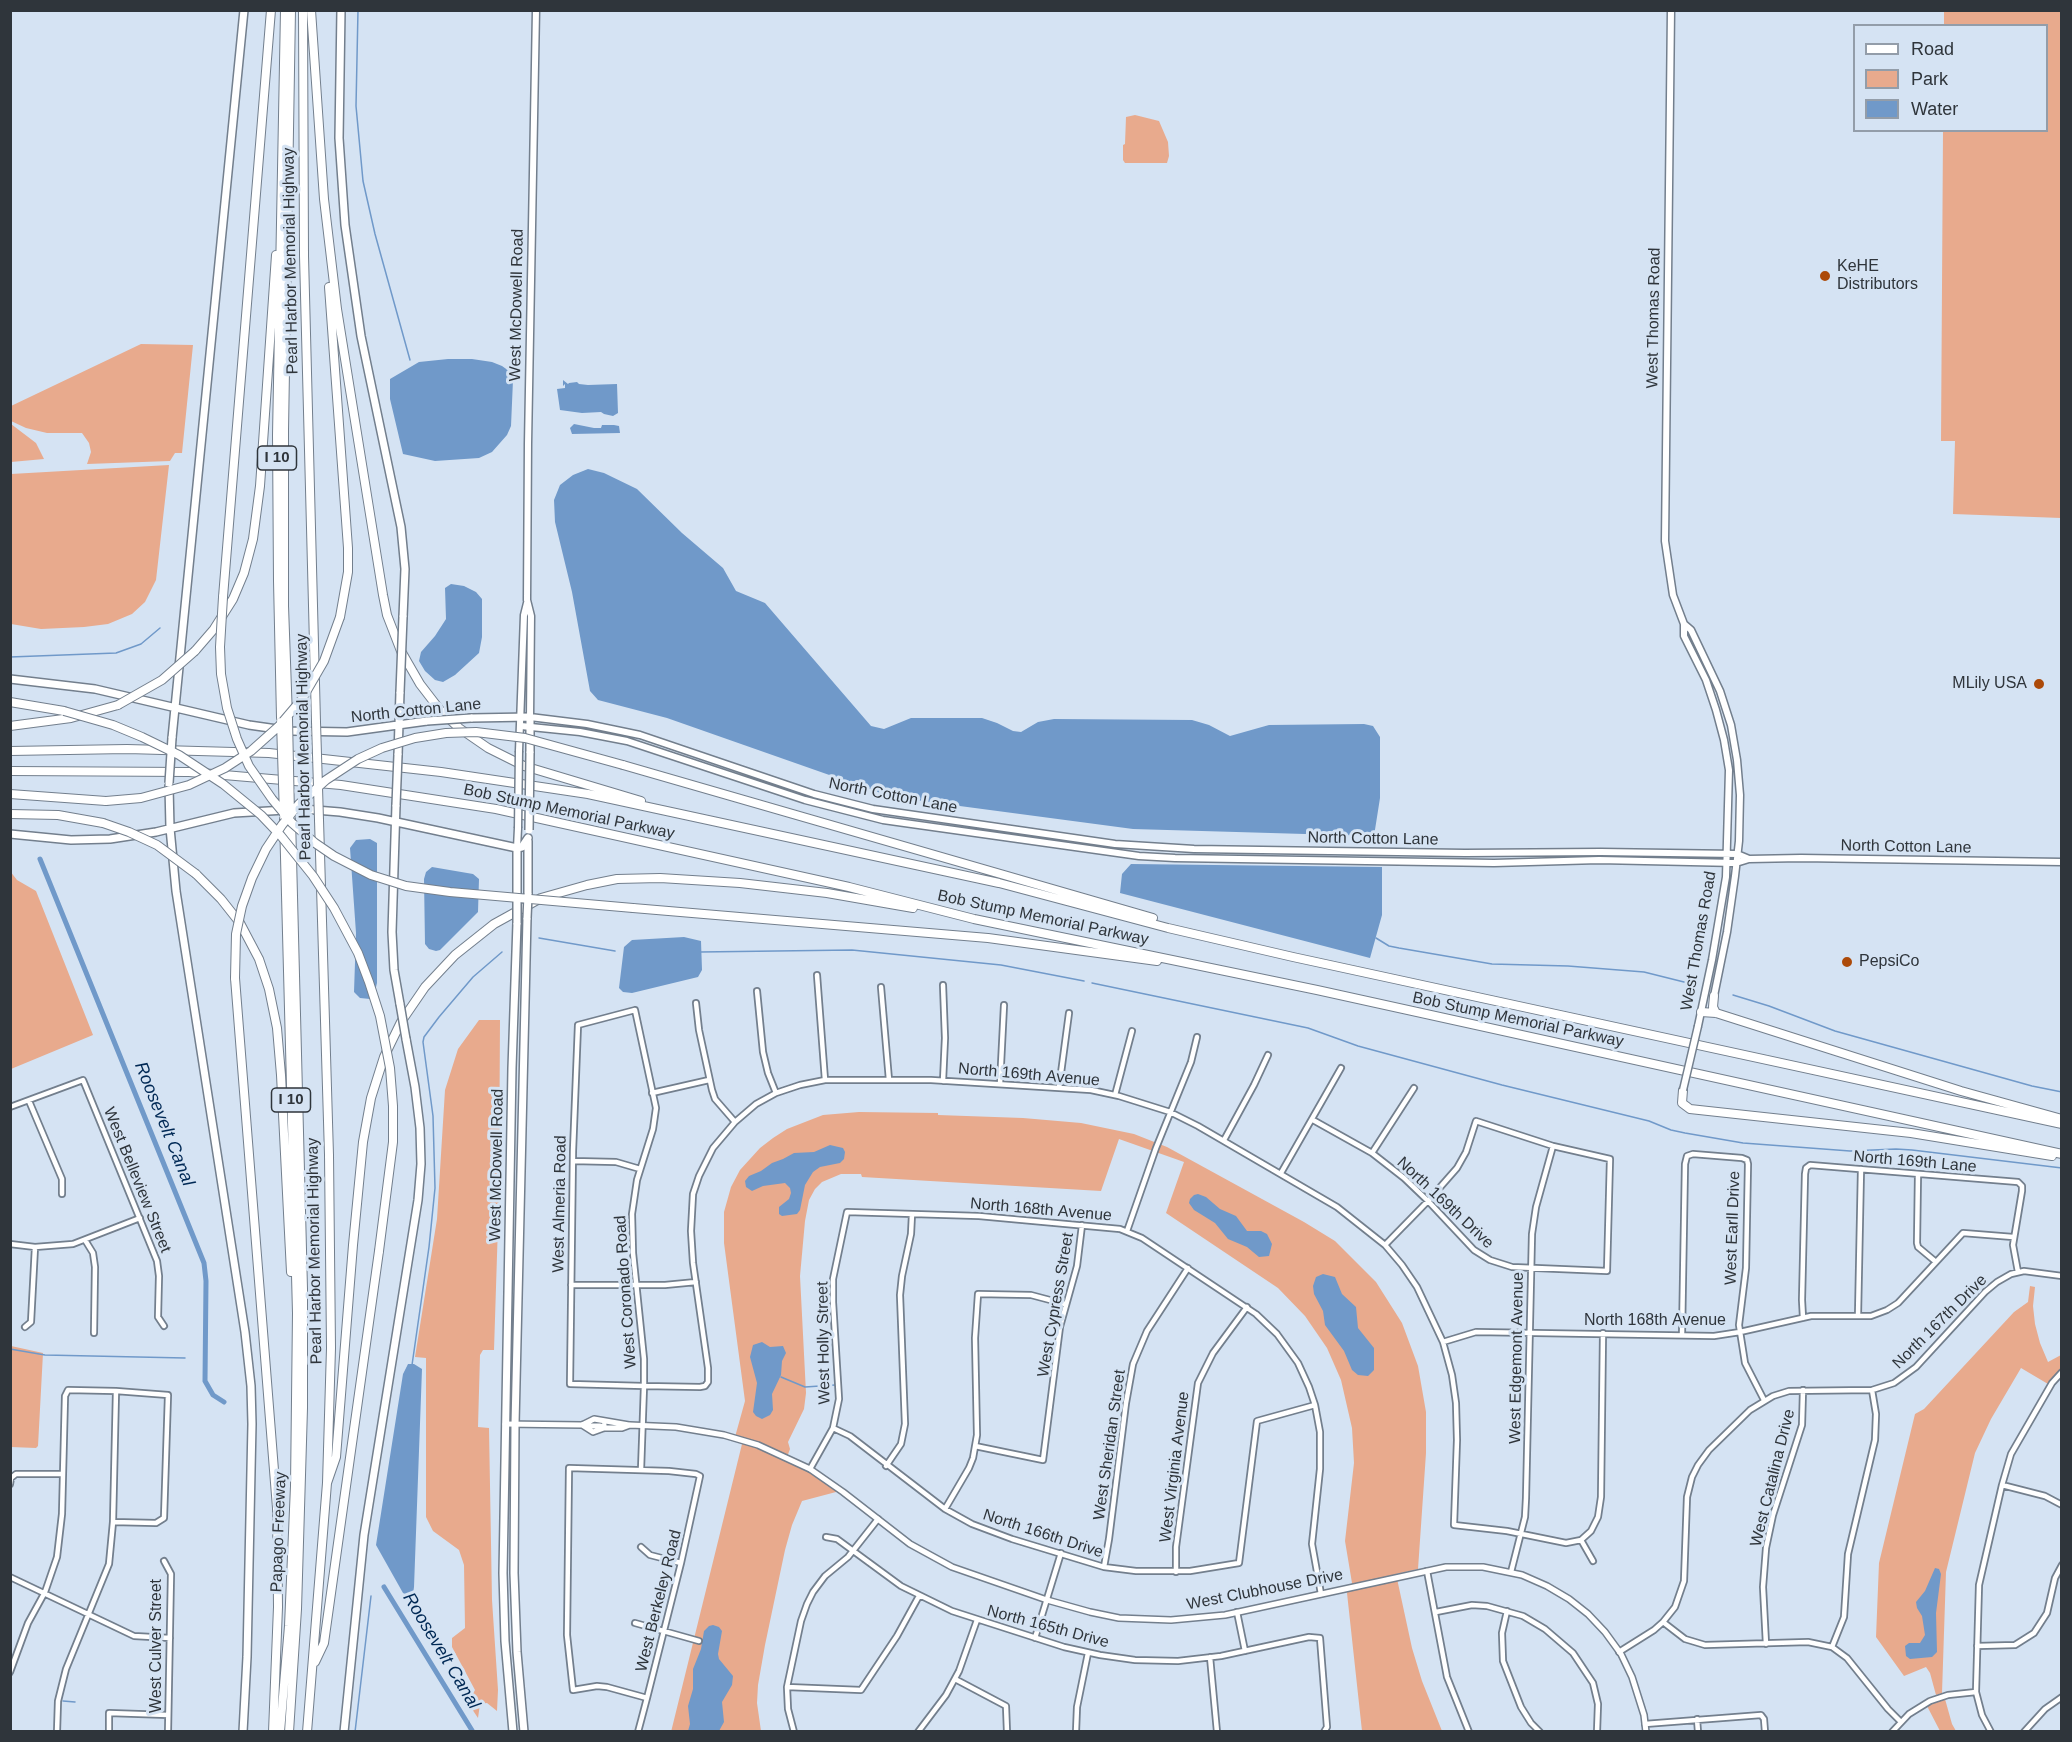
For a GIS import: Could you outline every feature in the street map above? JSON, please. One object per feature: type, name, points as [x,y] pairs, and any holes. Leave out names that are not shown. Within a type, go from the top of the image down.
[{"type":"highway","points":[[271,10],[220,647],[221,674],[227,708],[237,739],[249,766],[272,800],[292,823],[334,856],[364,871],[406,886],[450,892],[979,937],[1147,961],[1176,961]]},
{"type":"highway","name":"Pearl Harbor Memorial Highway","points":[[285,10],[277,469],[285,718],[297,1333]]},
{"type":"highway","points":[[285,718],[284,430],[291,10]]},
{"type":"highway","name":"Pearl Harbor Memorial Highway","points":[[303,10],[304,267],[331,1263],[327,1483]]},
{"type":"highway","points":[[10,794],[106,801],[141,798],[189,785],[225,768],[251,751],[279,726],[306,692],[329,651],[340,617],[348,572],[348,548],[311,10]]},
{"type":"highway","points":[[324,199],[337,309],[383,595],[389,620],[401,651],[420,684],[440,710],[459,728],[508,759],[600,790],[727,823]]},
{"type":"highway","points":[[10,726],[71,718],[118,705],[162,680],[195,651],[214,629],[232,599],[244,573],[253,539],[260,486],[273,283],[280,212]]},
{"type":"highway","points":[[10,702],[93,718],[142,736],[179,755],[223,784],[261,815],[297,855],[322,888],[346,929],[366,973],[380,1016],[390,1068],[393,1142],[324,1642],[313,1666]]},
{"type":"highway","points":[[273,1731],[279,1590],[273,1448],[235,966],[236,934],[242,906],[259,862],[272,839],[291,813],[326,780],[368,754],[408,740],[446,733],[488,732],[525,738],[1170,923],[1194,933]]},
{"type":"highway","name":"Bob Stump Memorial Parkway","points":[[10,751],[116,749],[269,753],[486,778],[588,794],[999,883],[1168,928],[1293,957],[2061,1124]]},
{"type":"highway","name":"Bob Stump Memorial Parkway","points":[[10,771],[189,772],[305,782],[402,793],[547,819],[849,887],[974,919],[1317,990],[2061,1156]]},
{"type":"highway","points":[[10,814],[58,815],[103,823],[157,845],[196,874],[221,899],[247,934],[264,973],[273,1005],[284,1110],[290,1260],[297,1333]]},
{"type":"highway","points":[[287,817],[303,1289],[303,1408],[297,1609],[289,1731]]},
{"type":"highway","points":[[327,1483],[336,1456],[363,1142],[371,1098],[384,1057],[401,1022],[425,987],[455,955],[494,924],[541,898],[587,885],[633,878],[719,881],[792,889],[974,919]]},
{"type":"highway","points":[[1714,996],[1713,1007],[1716,1013]]},
{"type":"highway","points":[[1701,1012],[1716,1013],[1961,1091],[2061,1119]]},
{"type":"highway","points":[[1683,1090],[1682,1103],[1690,1109],[1911,1133],[2061,1156]]},
{"type":"highway","name":"Papago Freeway","points":[[280,1731],[292,1560],[297,1333]]},
{"type":"highway","name":"I 10","points":[[307,1731],[327,1483]]},
{"type":"main road","points":[[243,1731],[252,1440],[250,1374],[179,913],[170,828],[169,783],[244,10]]},
{"type":"main road","points":[[341,10],[339,138],[345,225],[361,336],[402,535],[405,569],[392,939],[400,1004],[415,1087],[421,1164],[418,1200],[364,1535],[344,1731]]},
{"type":"main road","name":"West McDowell Road","points":[[513,1731],[504,1602],[505,1424],[519,751],[524,615],[527,600],[536,10]]},
{"type":"main road","name":"West Thomas Road","points":[[1671,10],[1665,541],[1673,595],[1684,624],[1684,636],[1706,680],[1724,740],[1729,770],[1727,862],[1718,930],[1683,1090]]},
{"type":"main road","name":"West McDowell Road","points":[[525,1731],[516,1642],[514,1587],[515,1424],[529,830],[531,616],[527,600]]},
{"type":"main road","name":"West Thomas Road","points":[[1684,624],[1691,630],[1711,671],[1731,724],[1740,795],[1739,841],[1727,932],[1714,996]]},
{"type":"main road","name":"North Cotton Lane","points":[[10,679],[89,688],[259,727],[291,731],[347,732],[471,718],[530,717],[587,724],[640,735],[814,794],[863,807],[1115,844],[1174,849],[1494,854],[1636,852],[1737,854],[1749,859]]},
{"type":"main road","name":"North Cotton Lane","points":[[520,726],[593,734],[627,741],[804,800],[883,820],[1122,854],[1174,858],[1400,862],[1736,863],[1749,859],[2061,862]]},
{"type":"main road","points":[[10,834],[71,840],[101,840],[170,828],[234,813],[278,810],[340,812],[395,821],[517,848],[522,847],[528,838]]},
{"type":"main road","points":[[1606,861],[1612,856],[1630,856],[1636,852]]},
{"type":"street","points":[[817,975],[825,1080]]},
{"type":"street","points":[[943,985],[945,1038],[943,1081]]},
{"type":"street","points":[[881,987],[889,1080]]},
{"type":"street","points":[[644,1386],[705,1386],[708,1382],[691,1231],[693,1194],[713,1148],[735,1122],[756,1104],[776,1093],[763,1052],[757,991]]},
{"type":"street","points":[[696,1003],[709,1080],[715,1099],[735,1122]]},
{"type":"street","points":[[1000,1084],[1004,1005]]},
{"type":"street","name":"West Almeria Road","points":[[635,1010],[578,1024],[573,1161],[570,1384],[644,1386]]},
{"type":"street","name":"West Coronado Road","points":[[635,1010],[656,1108],[655,1120],[640,1169],[632,1214],[635,1286],[644,1359],[641,1470]]},
{"type":"street","points":[[1059,1088],[1069,1013]]},
{"type":"street","points":[[1115,1095],[1132,1031]]},
{"type":"street","points":[[1127,1231],[1170,1112],[1191,1062],[1197,1037]]},
{"type":"street","points":[[1224,1140],[1268,1055]]},
{"type":"street","points":[[1281,1173],[1341,1068]]},
{"type":"street","name":"West Belleview Street","points":[[29,1101],[83,1080],[159,1268],[158,1317],[164,1326]]},
{"type":"street","points":[[652,1093],[709,1080]]},
{"type":"street","name":"North 169th Avenue","points":[[776,1093],[825,1080],[943,1081],[1092,1090],[1170,1112],[1281,1173],[1337,1207],[1385,1245],[1417,1287],[1443,1342],[1452,1375],[1456,1403],[1457,1440],[1454,1525],[1507,1531],[1521,1535]]},
{"type":"street","points":[[1372,1153],[1414,1088]]},
{"type":"street","points":[[10,1107],[29,1101],[62,1179],[62,1194]]},
{"type":"street","name":"North 169th Drive","points":[[1313,1120],[1372,1153],[1404,1178],[1474,1250],[1490,1260],[1512,1267],[1530,1269],[1607,1271],[1610,1159],[1554,1146]]},
{"type":"street","points":[[1385,1245],[1446,1182],[1466,1152],[1476,1121],[1554,1146]]},
{"type":"street","name":"West Edgemont Avenue","points":[[1511,1572],[1525,1517],[1532,1234],[1536,1207],[1554,1146]]},
{"type":"street","name":"West Earll Drive","points":[[1682,1335],[1687,1156],[1693,1154],[1742,1158],[1747,1160],[1746,1268],[1739,1316],[1740,1332],[1747,1368],[1764,1400]]},
{"type":"street","points":[[573,1161],[616,1162],[640,1169]]},
{"type":"street","name":"North 169th Lane","points":[[1803,1318],[1804,1174],[1806,1168],[1813,1165],[2016,1182],[2021,1185],[2022,1191],[2013,1237]]},
{"type":"street","points":[[1858,1316],[1861,1169]]},
{"type":"street","points":[[1918,1174],[1917,1243],[1918,1247],[1936,1262]]},
{"type":"street","name":"North 168th Avenue","points":[[847,1212],[979,1216],[1127,1231],[1188,1268],[1271,1327],[1291,1352],[1304,1376],[1315,1405],[1320,1432],[1321,1456],[1312,1544],[1321,1594]]},
{"type":"street","name":"West Holly Street","points":[[810,1469],[833,1428],[839,1398],[833,1279],[847,1212]]},
{"type":"street","points":[[886,1466],[901,1444],[905,1424],[900,1295],[911,1234],[912,1214]]},
{"type":"street","points":[[10,1244],[35,1247],[61,1246],[85,1240],[140,1218]]},
{"type":"street","name":"West Cypress Street","points":[[975,1446],[1043,1460],[1060,1327],[1077,1266],[1082,1225]]},
{"type":"street","name":"North 168th Avenue","points":[[1443,1342],[1476,1332],[1714,1336],[1817,1316],[1877,1314],[1892,1307],[1963,1233],[2013,1237]]},
{"type":"street","points":[[2013,1237],[2013,1254],[2018,1272],[2035,1271],[2061,1276]]},
{"type":"street","points":[[85,1240],[93,1253],[95,1268],[94,1333]]},
{"type":"street","points":[[25,1328],[31,1322],[35,1247]]},
{"type":"street","name":"West Sheridan Street","points":[[1104,1567],[1133,1364],[1147,1331],[1188,1268]]},
{"type":"street","name":"North 167th Drive","points":[[1764,1400],[1781,1393],[1803,1390],[1872,1389],[1888,1386],[1905,1377],[1924,1359],[1991,1286],[2018,1272]]},
{"type":"street","points":[[571,1285],[665,1286],[696,1281]]},
{"type":"street","points":[[945,1509],[963,1480],[973,1458],[975,1446],[978,1424],[975,1338],[978,1294],[1031,1295],[1065,1304]]},
{"type":"street","name":"West Virginia Avenue","points":[[1176,1572],[1176,1547],[1198,1383],[1213,1353],[1247,1308]]},
{"type":"street","points":[[1521,1535],[1566,1543],[1581,1540],[1591,1531],[1598,1517],[1601,1497],[1603,1333]]},
{"type":"street","points":[[1991,1731],[1982,1715],[1976,1692],[1979,1586],[2011,1454],[2054,1380],[2061,1372]]},
{"type":"street","points":[[1832,1647],[1844,1617],[1848,1554],[1875,1440],[1876,1414],[1872,1389]]},
{"type":"street","points":[[10,1672],[28,1623],[45,1592],[57,1557],[62,1514],[65,1396],[68,1390],[168,1395],[164,1518],[161,1522],[156,1523],[113,1522]]},
{"type":"street","name":"West Catalina Drive","points":[[1766,1644],[1763,1593],[1766,1548],[1773,1515],[1802,1425],[1803,1390]]},
{"type":"street","points":[[57,1731],[58,1701],[62,1684],[72,1653],[109,1564],[113,1522],[116,1391]]},
{"type":"street","points":[[1619,1652],[1663,1622],[1675,1607],[1683,1587],[1687,1497],[1692,1477],[1709,1450],[1764,1400]]},
{"type":"street","name":"North 166th Drive","points":[[833,1428],[850,1436],[886,1466],[945,1509],[990,1531],[1104,1567],[1176,1572],[1239,1563],[1257,1420],[1315,1405]]},
{"type":"street","name":"West Clubhouse Drive","points":[[505,1424],[689,1428],[735,1437],[773,1451],[810,1469],[910,1544],[952,1567],[1047,1600],[1102,1615],[1144,1620],[1191,1619],[1237,1612],[1446,1567],[1472,1567],[1511,1572],[1547,1586],[1578,1606],[1605,1632],[1619,1652],[1637,1689],[1646,1731]]},
{"type":"street","points":[[641,1470],[569,1468],[567,1635],[573,1689],[607,1687],[647,1698]]},
{"type":"street","name":"West Berkeley Road","points":[[638,1731],[681,1563],[700,1476],[685,1472],[641,1470]]},
{"type":"street","points":[[10,1484],[16,1474],[63,1474]]},
{"type":"street","points":[[2002,1485],[2045,1496],[2061,1505]]},
{"type":"street","points":[[794,1731],[788,1709],[787,1687],[801,1621],[810,1598],[825,1576],[853,1551],[878,1519]]},
{"type":"street","name":"North 165th Drive","points":[[826,1538],[837,1539],[888,1578],[952,1611],[1088,1653],[1164,1661],[1210,1657],[1309,1637],[1320,1638],[1327,1727],[1324,1731]]},
{"type":"street","points":[[1581,1540],[1593,1561]]},
{"type":"street","points":[[641,1548],[650,1555],[681,1563]]},
{"type":"street","points":[[1035,1638],[1061,1553]]},
{"type":"street","name":"West Culver Street","points":[[164,1561],[171,1574],[168,1731]]},
{"type":"street","points":[[1977,1646],[2015,1645],[2034,1634],[2047,1613],[2055,1578],[2061,1565]]},
{"type":"street","points":[[1427,1571],[1447,1677],[1469,1731]]},
{"type":"street","points":[[10,1577],[134,1636],[170,1638]]},
{"type":"street","points":[[787,1687],[861,1690],[897,1636],[919,1596]]},
{"type":"street","points":[[1436,1612],[1472,1605],[1508,1611],[1523,1616],[1564,1643],[1581,1663],[1595,1689],[1598,1704],[1597,1731]]},
{"type":"street","points":[[1508,1611],[1502,1633],[1503,1661],[1521,1707],[1540,1731]]},
{"type":"street","points":[[1237,1612],[1245,1651]]},
{"type":"street","points":[[918,1731],[941,1702],[955,1679],[977,1620]]},
{"type":"street","points":[[1663,1622],[1679,1636],[1698,1644],[1712,1646],[1808,1642],[1832,1647],[1847,1658],[1901,1722]]},
{"type":"street","points":[[635,1623],[699,1641]]},
{"type":"street","points":[[1076,1731],[1077,1707],[1088,1653]]},
{"type":"street","points":[[1210,1657],[1216,1706],[1216,1731]]},
{"type":"street","points":[[955,1679],[1006,1706],[1006,1731]]},
{"type":"street","points":[[1892,1731],[1917,1708],[1935,1698],[1976,1692]]},
{"type":"street","points":[[2024,1731],[2045,1709],[2061,1697]]},
{"type":"street","points":[[109,1731],[109,1713],[168,1715]]},
{"type":"street","points":[[1645,1724],[1761,1715],[1764,1719],[1765,1731]]},
{"type":"street","points":[[1697,1719],[1698,1731]]},
{"type":"green space","points":[[1944,11],[2061,11],[2061,518],[1953,514],[1955,441],[1941,441],[1943,132],[2048,132],[2048,24],[1944,24]]},
{"type":"green space","points":[[1135,115],[1159,121],[1168,142],[1167,163],[1125,163],[1123,160],[1126,117]]},
{"type":"green space","points":[[141,344],[193,345],[182,453],[175,453],[170,461],[87,464],[91,452],[89,443],[82,433],[47,433],[26,428],[11,421],[11,406]]},
{"type":"green space","points":[[11,424],[36,443],[44,459],[11,462]]},
{"type":"green space","points":[[169,465],[156,580],[145,602],[132,614],[108,624],[41,629],[11,624],[11,474]]},
{"type":"green space","points":[[10,871],[17,880],[36,891],[93,1035],[11,1069]]},
{"type":"green space","points":[[479,1020],[500,1020],[499,1193],[494,1350],[483,1350],[480,1355],[478,1427],[489,1428],[492,1600],[498,1690],[497,1711],[487,1703],[480,1704],[478,1718],[468,1703],[475,1690],[452,1647],[452,1638],[465,1628],[464,1565],[459,1550],[433,1531],[426,1517],[426,1358],[415,1357],[437,1219],[445,1090],[458,1049]]},
{"type":"green space","points":[[859,1112],[938,1113],[938,1115],[1023,1118],[1081,1123],[1134,1134],[1167,1147],[1304,1222],[1335,1241],[1376,1282],[1402,1323],[1418,1366],[1426,1412],[1426,1453],[1418,1569],[1396,1574],[1412,1648],[1422,1681],[1442,1731],[1362,1731],[1347,1593],[1352,1583],[1345,1541],[1354,1463],[1352,1428],[1341,1380],[1327,1348],[1305,1316],[1278,1288],[1166,1213],[1184,1162],[1119,1139],[1101,1191],[862,1177],[861,1174],[841,1174],[822,1182],[815,1189],[809,1200],[805,1221],[800,1276],[806,1393],[804,1409],[788,1442],[790,1449],[787,1457],[839,1489],[836,1492],[802,1501],[792,1525],[758,1685],[757,1703],[761,1731],[671,1732],[743,1440],[735,1437],[745,1401],[724,1243],[724,1212],[731,1187],[740,1170],[760,1148],[787,1129],[823,1115]]},
{"type":"green space","points":[[2030,1286],[2035,1287],[2033,1306],[2040,1343],[2048,1362],[2061,1355],[2061,1368],[2048,1384],[2021,1368],[1991,1419],[1975,1453],[1946,1572],[1942,1693],[1936,1695],[1926,1667],[1904,1676],[1876,1637],[1879,1563],[1915,1414],[1924,1409],[2014,1312],[2028,1302]]},
{"type":"green space","points":[[11,1346],[43,1353],[38,1446],[36,1448],[11,1447]]},
{"type":"green space","points":[[1945,1699],[1956,1731],[1940,1731],[1927,1706]]},
{"type":"water","points":[[448,359],[492,362],[509,371],[513,380],[511,426],[507,435],[492,452],[479,458],[435,461],[403,454],[390,399],[390,379],[419,362]]},
{"type":"water","points":[[563,380],[568,384],[577,382],[588,385],[617,384],[618,413],[613,416],[601,412],[582,413],[560,410],[557,389],[565,388]]},
{"type":"water","points":[[574,424],[594,428],[614,425],[619,426],[620,433],[572,434],[570,428]]},
{"type":"water","points":[[588,469],[604,473],[637,489],[682,533],[723,568],[736,591],[765,603],[871,726],[884,729],[911,718],[982,718],[1021,732],[1038,722],[1054,719],[1192,720],[1209,725],[1230,736],[1269,725],[1364,724],[1373,726],[1380,737],[1380,798],[1374,836],[1133,829],[892,797],[667,718],[598,700],[590,691],[572,592],[555,522],[554,500],[560,485],[573,475]]},
{"type":"water","points":[[451,584],[464,586],[476,592],[482,599],[482,637],[479,653],[455,675],[443,682],[435,680],[425,671],[419,661],[421,652],[446,619],[445,588]]},
{"type":"water","points":[[370,839],[377,843],[377,983],[374,995],[370,999],[360,998],[354,992],[356,933],[350,848],[356,840]]},
{"type":"water","points":[[1131,864],[1382,867],[1382,915],[1370,958],[1120,893],[1122,874]]},
{"type":"water","points":[[432,867],[473,874],[479,879],[478,912],[440,950],[436,951],[429,949],[425,944],[424,879],[426,872]]},
{"type":"water","points":[[684,937],[701,941],[702,970],[698,977],[632,993],[623,992],[619,988],[624,947],[632,940]]},
{"type":"water","points":[[830,1145],[843,1148],[844,1159],[840,1163],[820,1167],[813,1172],[805,1185],[800,1210],[797,1214],[782,1216],[779,1214],[779,1207],[789,1199],[791,1193],[785,1183],[763,1186],[752,1191],[746,1187],[745,1181],[749,1176],[772,1163],[794,1153],[814,1152]]},
{"type":"water","points":[[1198,1194],[1206,1197],[1220,1209],[1236,1216],[1247,1231],[1261,1231],[1267,1234],[1272,1244],[1269,1256],[1259,1257],[1247,1247],[1228,1239],[1215,1223],[1194,1210],[1189,1203],[1190,1199]]},
{"type":"water","points":[[1323,1274],[1335,1277],[1342,1294],[1356,1307],[1358,1328],[1374,1348],[1374,1370],[1368,1376],[1358,1375],[1352,1370],[1344,1351],[1325,1325],[1323,1311],[1314,1294],[1313,1286],[1316,1277]]},
{"type":"water","points":[[762,1342],[770,1347],[783,1346],[786,1353],[782,1361],[781,1375],[772,1394],[773,1410],[770,1415],[762,1419],[753,1412],[757,1383],[750,1357],[753,1345]]},
{"type":"water","points":[[408,1364],[414,1364],[422,1369],[414,1587],[413,1594],[409,1596],[403,1593],[376,1545],[403,1374]]},
{"type":"water","points":[[1935,1568],[1939,1569],[1941,1574],[1936,1613],[1937,1652],[1932,1657],[1910,1659],[1906,1656],[1905,1646],[1909,1643],[1920,1643],[1925,1635],[1922,1616],[1916,1602],[1925,1591]]},
{"type":"water","points":[[713,1625],[722,1631],[719,1659],[733,1676],[732,1685],[722,1702],[724,1722],[719,1731],[688,1731],[690,1724],[688,1706],[693,1689],[693,1669],[701,1649],[704,1631]]},
{"type":"waterway","points":[[358,10],[356,106],[363,181],[375,234],[410,360]]},
{"type":"waterway","points":[[10,657],[116,653],[141,644],[160,628]]},
{"type":"waterway","name":"Roosevelt Canal","points":[[40,859],[204,1263],[206,1281],[205,1381],[213,1395],[224,1402]]},
{"type":"waterway","points":[[539,938],[615,951]]},
{"type":"waterway","points":[[1376,938],[1389,946],[1492,964],[1568,966],[1644,972],[1688,983]]},
{"type":"waterway","points":[[700,952],[852,950],[1001,965],[1084,981]]},
{"type":"waterway","points":[[412,1365],[435,1188],[433,1116],[424,1037],[473,977],[502,952]]},
{"type":"waterway","points":[[1092,983],[1308,1028],[1358,1046],[1502,1085],[1649,1121],[1685,1133],[1743,1143],[1850,1151],[1912,1150],[2062,1168]]},
{"type":"waterway","points":[[1733,995],[1835,1031],[2032,1086],[2062,1092]]},
{"type":"waterway","points":[[10,1349],[45,1355],[185,1358]]},
{"type":"waterway","points":[[781,1377],[805,1387],[835,1385]]},
{"type":"waterway","name":"Roosevelt Canal","points":[[384,1587],[473,1732]]},
{"type":"waterway","points":[[355,1732],[371,1596]]},
{"type":"waterway","points":[[63,1701],[75,1702]]},
{"type":"place","name":"KeHE Distributors","points":[[1825,276]]},
{"type":"place","name":"MLily USA","points":[[2039,684]]},
{"type":"place","name":"PepsiCo","points":[[1847,962]]}]
